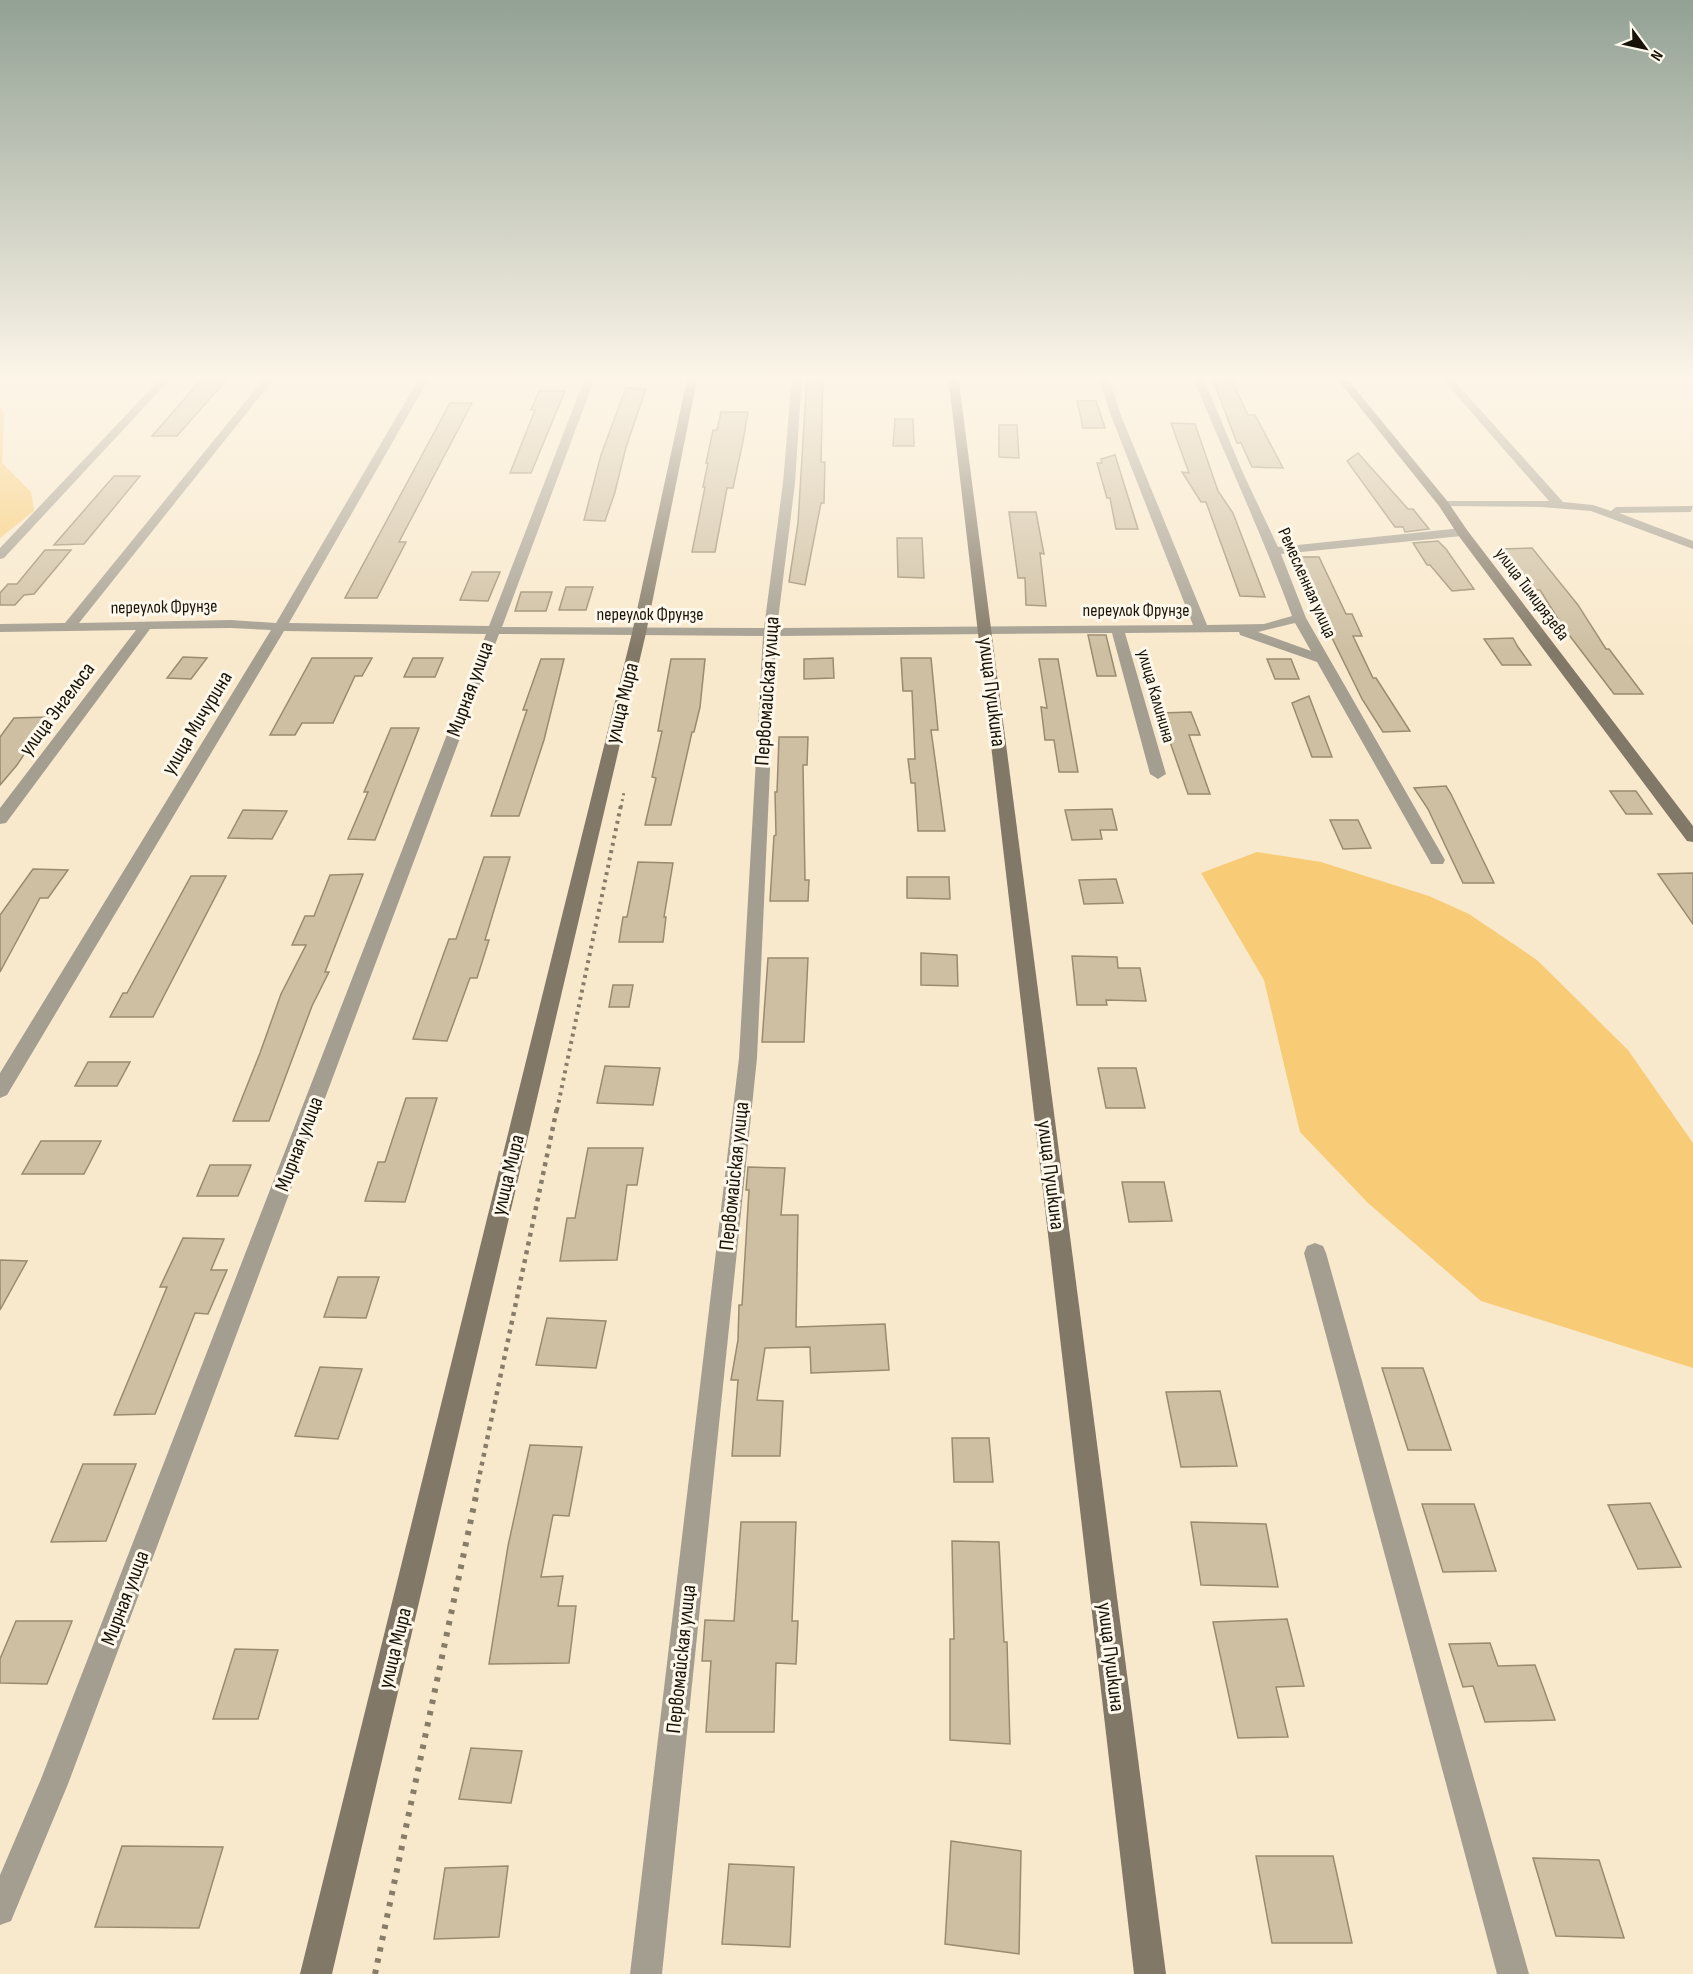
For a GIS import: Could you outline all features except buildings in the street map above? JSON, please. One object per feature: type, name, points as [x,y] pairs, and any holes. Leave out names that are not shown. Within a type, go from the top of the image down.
[{"type":"street","points":[[0,555],[83,467]]},
{"type":"street","points":[[69,626],[197,467]]},
{"type":"street","name":"улица Мичурина","points":[[0,1090],[280,627],[373,467]]},
{"type":"street","name":"Мирная улица","points":[[0,1910],[59,1772],[555,467]]},
{"type":"street","name":"улица Мира","points":[[316,1974],[639,633],[674,467]]},
{"type":"street","name":"Первомайская улица","points":[[646,1974],[748,1058],[770,633],[790,467]]},
{"type":"street","name":"улица Пушкина","points":[[964,467],[1150,1974]]},
{"type":"street","points":[[1137,467],[1201,627]]},
{"type":"street","name":"Ремесленная улица","points":[[1235,467],[1274,551],[1299,618],[1437,860]]},
{"type":"street","name":"улица Тимирязева","points":[[1414,467],[1693,837]]},
{"type":"street","points":[[1525,467],[1558,504]]},
{"type":"street","points":[[1444,504],[1558,504],[1635,511],[1692,509]]},
{"type":"street","points":[[1593,508],[1693,545]]},
{"type":"street","points":[[1274,551],[1462,532]]},
{"type":"street","name":"переулок Фрунзе","points":[[0,628],[231,624],[492,631],[770,633],[984,629],[1265,628],[1299,618]]},
{"type":"street","name":"улица Энгельса","points":[[0,819],[147,624]]},
{"type":"street","name":"улица Калинина","points":[[1117,628],[1158,774]]},
{"type":"street","points":[[1235,628],[1322,659]]},
{"type":"street","points":[[1315,1253],[1514,1974]]},
{"type":"path","points":[[375,1974],[626,785]]},
{"type":"shaded area","points":[[0,467],[6,467],[31,492],[34,511],[0,538]]},
{"type":"shaded area","points":[[1257,852],[1321,862],[1429,896],[1469,914],[1537,960],[1628,1050],[1693,1143],[1693,1368],[1481,1301],[1368,1203],[1300,1132],[1264,980],[1201,873]]}]
